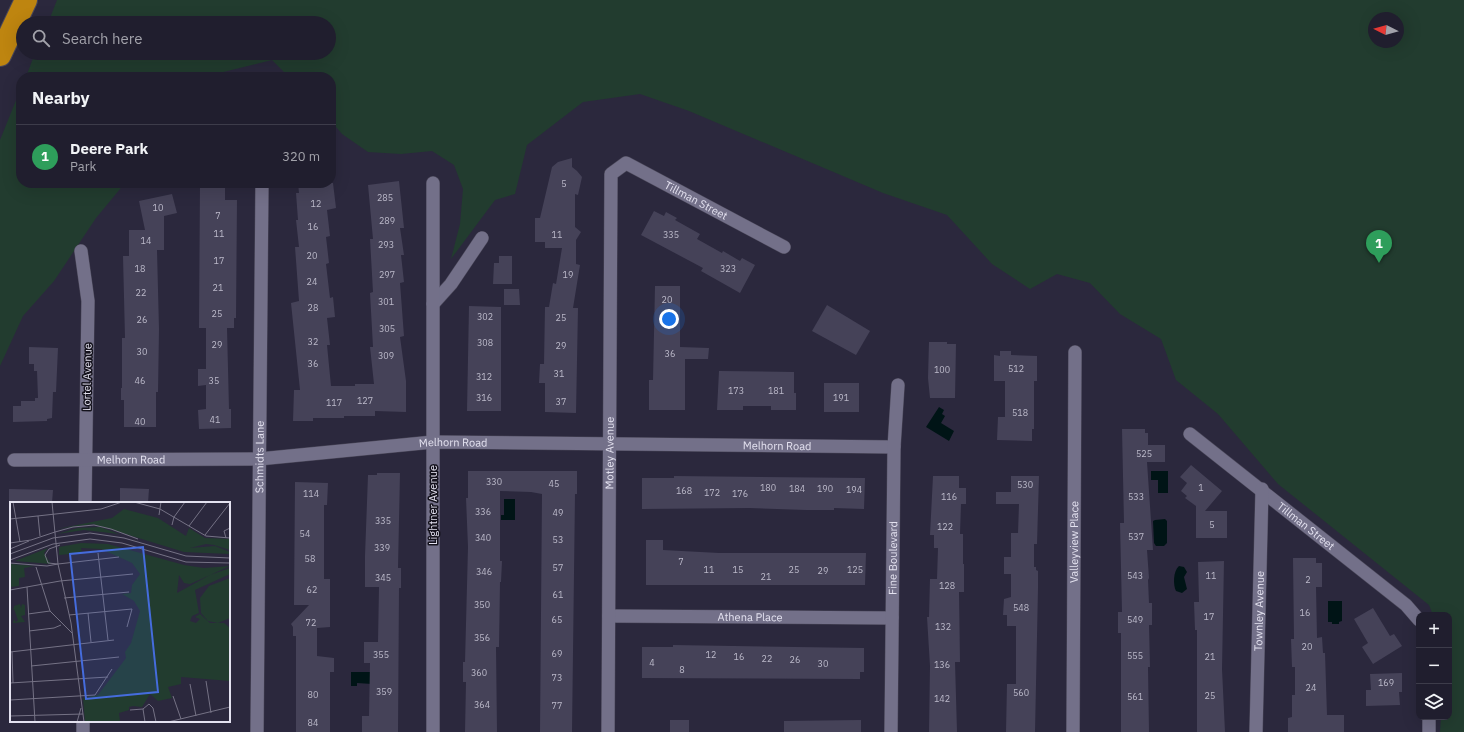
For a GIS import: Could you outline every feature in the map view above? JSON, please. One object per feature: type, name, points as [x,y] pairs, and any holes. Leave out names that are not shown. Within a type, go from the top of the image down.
[{"type":"highway","points":[[18,16],[26,0]]},
{"type":"highway","points":[[0,55],[16,21]]},
{"type":"street","name":"Tillman Street","points":[[611,174],[626,162],[784,247]]},
{"type":"street","name":"Motley Avenue","points":[[608,732],[611,174]]},
{"type":"street","name":"Lightner Avenue","points":[[433,732],[434,183]]},
{"type":"street","name":"Schmidts Lane","points":[[257,732],[262,188]]},
{"type":"street","points":[[433,304],[451,284],[482,238]]},
{"type":"street","name":"Lortel Avenue","points":[[81,251],[88,301],[85,502]]},
{"type":"street","name":"Valleyview Place","points":[[1073,732],[1075,352]]},
{"type":"street","name":"Fine Boulevard","points":[[891,732],[894,447],[898,385]]},
{"type":"street","name":"Tillman Street","points":[[1190,434],[1262,489],[1406,605],[1416,617]]},
{"type":"street","name":"Melhorn Road","points":[[14,460],[259,459],[433,442],[894,447]]},
{"type":"street","name":"Townley Avenue","points":[[1256,732],[1262,489]]},
{"type":"street","name":"Athena Place","points":[[609,616],[892,618]]},
{"type":"street","points":[[1428,732],[1429,720]]},
{"type":"green space","points":[[57,0],[1464,0],[1464,732],[1440,732],[1441,720],[1452,720],[1452,612],[1432,612],[1429,605],[1278,484],[1218,414],[1176,380],[1161,339],[1120,314],[1090,283],[1057,274],[1030,289],[992,264],[947,215],[883,193],[689,111],[640,94],[583,102],[527,145],[515,194],[495,200],[451,259],[460,224],[463,189],[454,165],[432,151],[401,154],[368,152],[342,134],[336,127],[336,72],[284,72],[272,60],[336,60],[336,16],[51,16]]},
{"type":"green space","points":[[32,60],[272,60],[223,72],[28,72]]},
{"type":"green space","points":[[16,100],[16,188],[121,188],[96,218],[54,281],[23,316],[0,366],[0,140]]},
{"type":"shaded area","points":[[939,407],[944,410],[942,414],[945,416],[941,423],[954,431],[949,441],[926,427]]},
{"type":"shaded area","points":[[1151,471],[1168,471],[1168,493],[1158,493],[1158,480],[1151,480]]},
{"type":"shaded area","points":[[504,499],[515,499],[515,520],[501,520],[501,515],[504,515]]},
{"type":"shaded area","points":[[1165,519],[1167,521],[1167,543],[1164,546],[1156,546],[1154,543],[1153,521]]},
{"type":"shaded area","points":[[1179,566],[1184,567],[1187,572],[1184,577],[1187,589],[1182,593],[1176,591],[1174,585],[1174,578]]},
{"type":"shaded area","points":[[1328,601],[1342,601],[1342,621],[1339,622],[1339,624],[1332,624],[1332,622],[1328,622]]},
{"type":"shaded area","points":[[351,672],[373,672],[372,684],[357,683],[357,686],[351,686]]},
{"type":"building","points":[[572,158],[572,167],[582,177],[578,195],[575,194],[575,227],[581,232],[576,240],[576,264],[580,265],[573,308],[578,308],[576,413],[545,412],[545,383],[539,383],[540,364],[544,364],[545,307],[549,307],[553,283],[556,284],[562,248],[545,248],[545,242],[535,242],[535,218],[540,218],[552,167],[558,162]]},
{"type":"building","points":[[399,181],[404,228],[400,228],[404,255],[401,255],[404,282],[400,283],[404,336],[400,337],[406,381],[406,412],[375,411],[375,416],[344,416],[344,418],[313,418],[313,421],[293,421],[294,390],[300,390],[291,303],[299,301],[295,247],[299,247],[296,220],[298,220],[296,193],[299,193],[298,188],[334,188],[336,208],[327,210],[330,236],[326,237],[329,263],[326,264],[330,298],[333,297],[335,317],[327,318],[330,345],[327,345],[331,386],[374,384],[370,347],[373,347],[370,293],[373,292],[370,239],[373,239],[368,185]]},
{"type":"building","points":[[200,188],[225,188],[225,200],[237,200],[236,318],[234,318],[234,328],[227,328],[229,409],[231,409],[231,428],[199,429],[198,410],[206,409],[206,385],[198,386],[198,369],[206,369],[206,328],[199,328]]},
{"type":"building","points":[[172,194],[177,213],[164,216],[164,250],[157,250],[159,329],[156,427],[124,427],[124,400],[121,400],[122,338],[125,338],[123,256],[129,256],[129,230],[145,230],[139,201]]},
{"type":"building","points":[[654,211],[664,216],[666,212],[677,218],[675,220],[700,234],[697,239],[722,253],[723,251],[740,261],[742,258],[755,265],[740,293],[701,271],[703,268],[641,235]]},
{"type":"building","points":[[499,256],[512,256],[512,284],[493,284],[494,263],[499,263]]},
{"type":"building","points":[[655,286],[680,286],[680,347],[709,348],[708,359],[685,359],[685,410],[649,410],[649,380],[653,380]]},
{"type":"building","points":[[504,289],[519,289],[520,305],[504,305]]},
{"type":"building","points":[[827,305],[870,331],[856,355],[812,331]]},
{"type":"building","points":[[469,306],[501,307],[501,411],[467,411]]},
{"type":"building","points":[[929,342],[947,342],[947,344],[956,344],[955,398],[930,398],[928,378]]},
{"type":"building","points":[[29,347],[58,348],[56,392],[53,392],[52,418],[47,419],[47,421],[13,422],[13,406],[21,406],[21,401],[35,401],[35,398],[38,398],[37,371],[34,371],[34,364],[29,364]]},
{"type":"building","points":[[1000,351],[1011,351],[1011,355],[1037,356],[1037,381],[1034,381],[1034,429],[1032,429],[1032,441],[997,440],[998,417],[1005,417],[1005,381],[994,381],[994,355],[1000,356]]},
{"type":"building","points":[[719,371],[794,372],[796,410],[771,410],[771,406],[743,406],[743,410],[717,410]]},
{"type":"building","points":[[824,383],[859,383],[859,412],[824,412]]},
{"type":"building","points":[[1122,429],[1145,429],[1145,433],[1148,433],[1148,445],[1165,445],[1165,462],[1147,462],[1153,550],[1147,550],[1149,603],[1152,603],[1152,625],[1149,625],[1150,667],[1148,667],[1149,732],[1121,732],[1121,633],[1118,633],[1118,612],[1122,612],[1120,523],[1124,523]]},
{"type":"building","points":[[1191,465],[1222,491],[1205,511],[1227,511],[1227,538],[1196,538],[1196,506],[1185,498],[1187,496],[1181,491],[1187,483],[1180,477]]},
{"type":"building","points":[[468,471],[577,471],[577,494],[575,494],[572,732],[540,732],[542,494],[531,492],[500,491],[500,561],[502,561],[500,582],[499,647],[496,647],[497,732],[465,732],[466,682],[463,682],[463,662],[465,662],[468,547],[466,498],[468,498]]},
{"type":"building","points":[[377,473],[400,473],[398,568],[401,568],[401,588],[399,588],[398,732],[362,732],[362,716],[369,716],[370,663],[364,663],[364,642],[378,642],[379,587],[365,587],[368,475],[377,475]]},
{"type":"building","points":[[674,476],[865,478],[864,509],[642,509],[642,478],[674,478]]},
{"type":"building","points":[[933,476],[959,476],[959,488],[966,488],[966,504],[961,504],[960,534],[963,534],[964,592],[959,592],[960,662],[955,662],[957,732],[929,732],[930,666],[927,617],[929,617],[930,579],[937,579],[938,548],[934,548],[934,535],[930,535]]},
{"type":"building","points":[[1011,476],[1039,476],[1037,544],[1034,544],[1034,567],[1036,567],[1036,570],[1038,571],[1035,732],[1006,732],[1007,684],[1016,684],[1016,626],[1007,626],[1007,615],[1003,615],[1004,599],[1011,597],[1011,574],[1004,574],[1004,557],[1011,557],[1011,533],[1018,533],[1019,504],[996,504],[996,492],[1011,492]]},
{"type":"building","points":[[295,482],[328,483],[327,505],[324,505],[324,579],[330,579],[330,627],[317,628],[317,656],[334,658],[334,672],[330,672],[330,732],[296,732],[296,636],[293,636],[293,627],[291,624],[309,605],[294,605]]},
{"type":"building","points":[[120,488],[149,489],[148,502],[120,502]]},
{"type":"building","points":[[9,489],[53,490],[52,502],[9,503]]},
{"type":"building","points":[[646,540],[663,540],[663,550],[719,553],[866,553],[865,585],[646,585]]},
{"type":"building","points":[[1293,558],[1316,558],[1316,563],[1322,563],[1322,587],[1316,587],[1317,638],[1322,637],[1323,653],[1325,653],[1327,715],[1344,715],[1344,732],[1288,732],[1288,718],[1292,717],[1292,695],[1295,695],[1295,667],[1292,667],[1291,639],[1294,639]]},
{"type":"building","points":[[1224,561],[1222,669],[1225,732],[1197,732],[1197,630],[1195,630],[1194,602],[1199,602],[1198,562]]},
{"type":"building","points":[[1373,608],[1390,636],[1394,634],[1402,646],[1373,664],[1362,647],[1368,643],[1354,619]]},
{"type":"building","points":[[673,645],[864,648],[864,672],[860,672],[860,679],[642,678],[642,647],[673,647]]},
{"type":"building","points":[[1402,673],[1402,692],[1399,692],[1400,705],[1366,706],[1366,690],[1371,690],[1370,674]]},
{"type":"building","points":[[670,720],[689,720],[689,732],[670,732]]},
{"type":"building","points":[[861,720],[861,732],[784,732],[784,721]]},
{"type":"place","name":"Deere Park","points":[[1379,263]]}]
